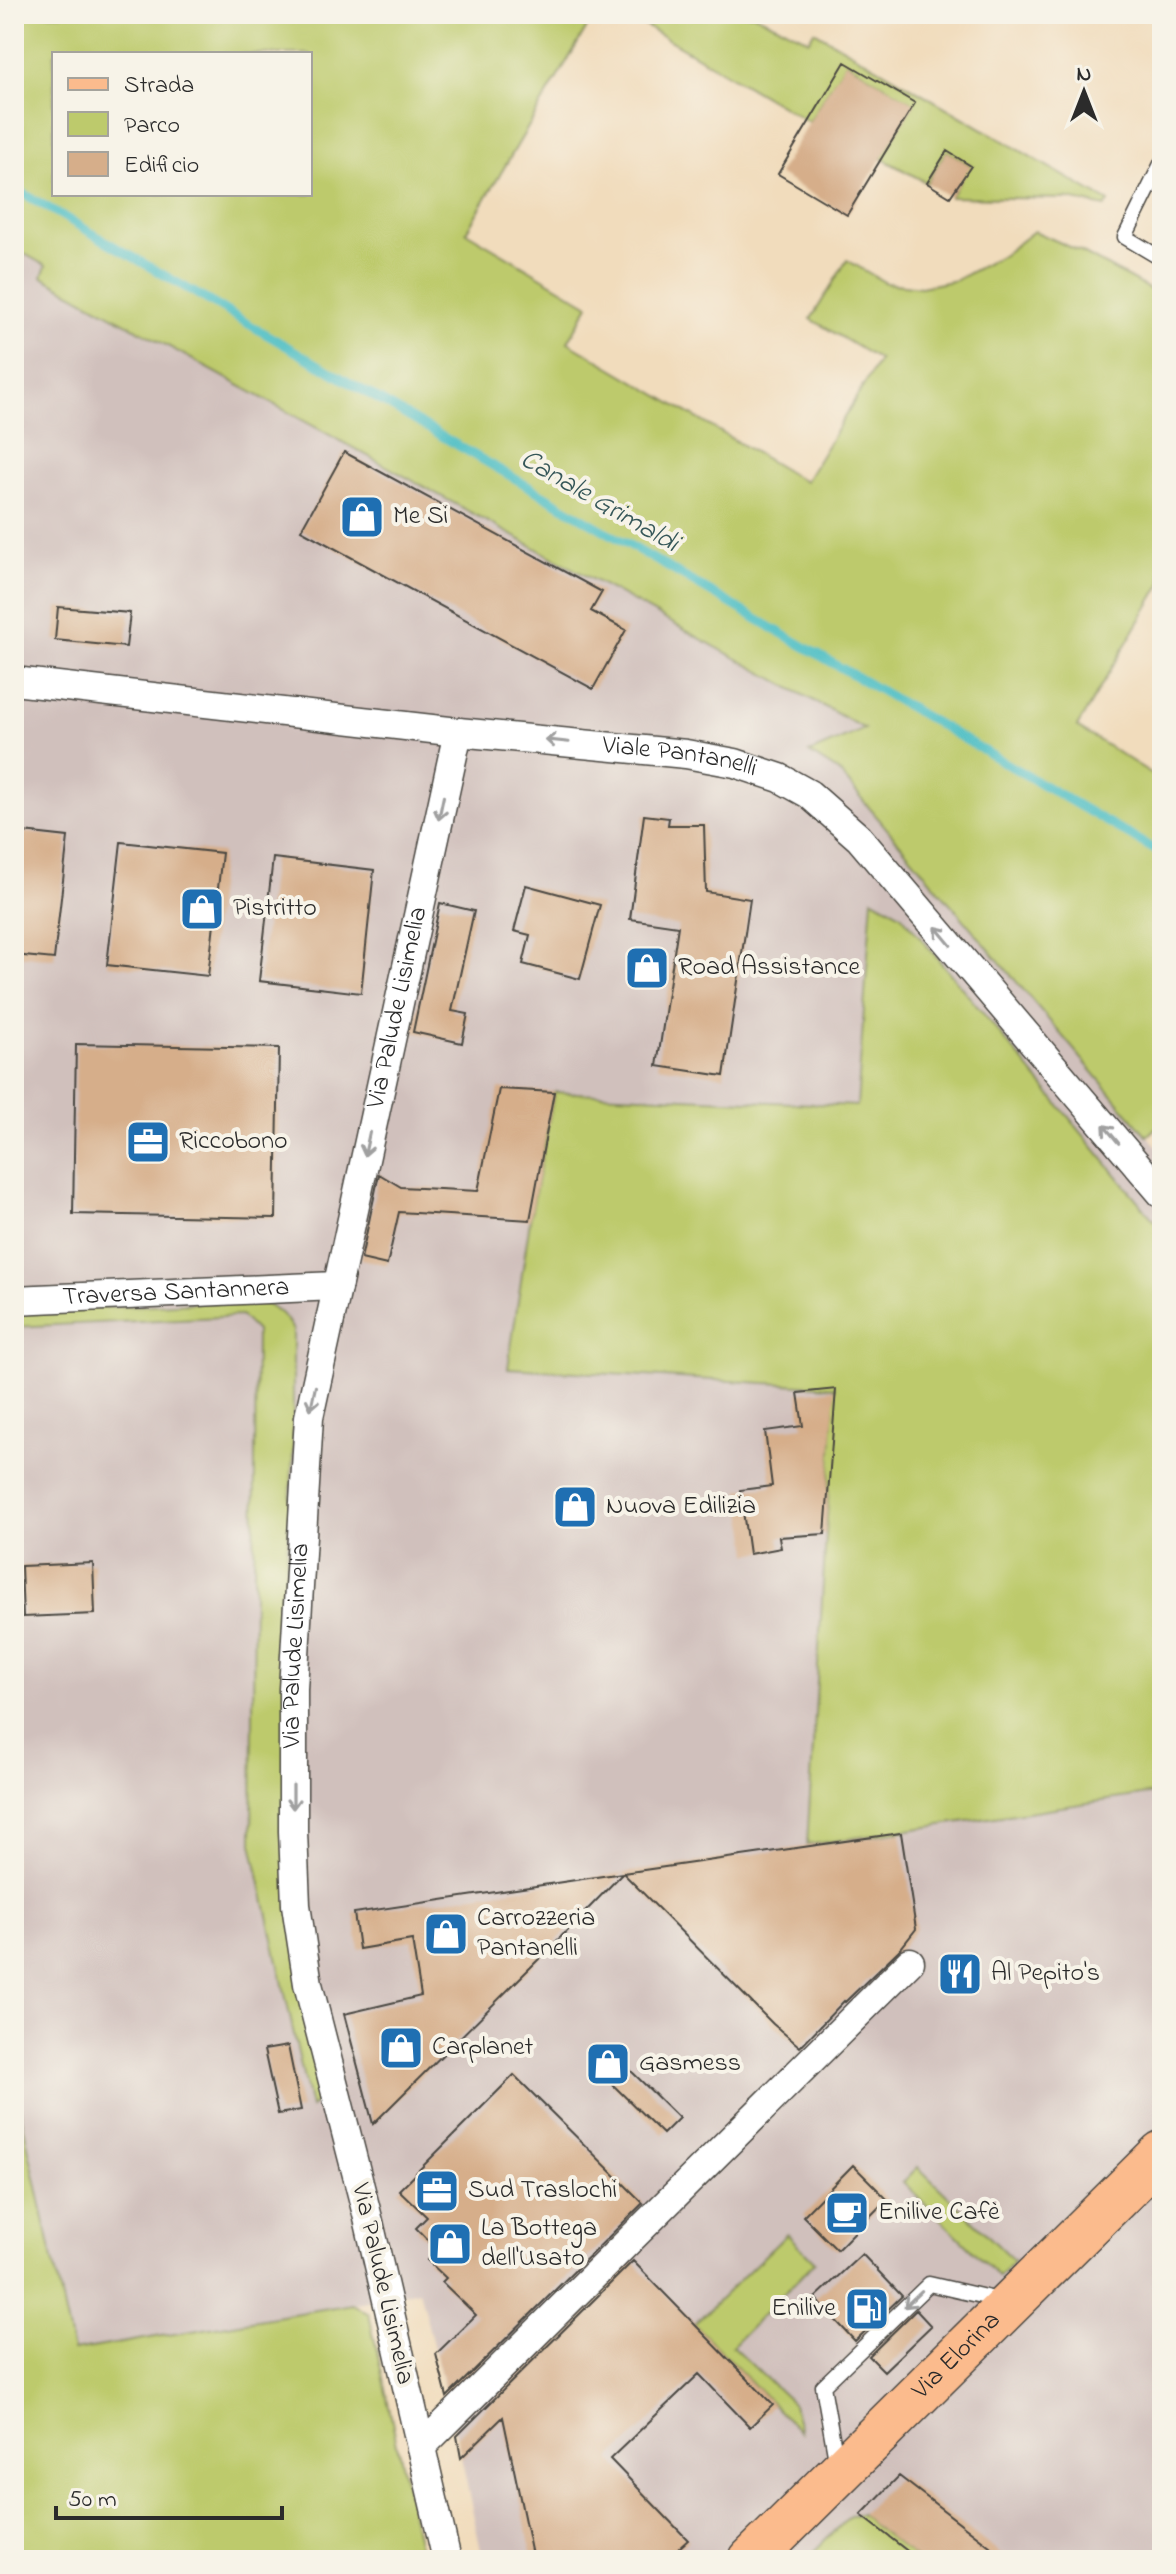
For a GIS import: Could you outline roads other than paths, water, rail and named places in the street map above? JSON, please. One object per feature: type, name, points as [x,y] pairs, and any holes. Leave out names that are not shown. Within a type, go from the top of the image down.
[{"type":"main road","name":"Via Elorina","points":[[751,2560],[1162,2153]]},
{"type":"street","name":"Viale Pantanelli","points":[[14,681],[458,732],[686,754],[735,763],[780,778],[809,794],[859,838],[1162,1194]]},
{"type":"street","name":"Via Palude Lisimelia","points":[[447,2560],[369,2222],[308,1984],[296,1905],[293,1689],[309,1417],[458,732]]},
{"type":"street","name":"Traversa Santannera","points":[[14,1300],[336,1286]]},
{"type":"street","points":[[421,2447],[910,1962]]},
{"type":"lane","points":[[1162,162],[1125,237],[1162,259]]},
{"type":"lane","points":[[839,2473],[823,2386],[929,2284],[1011,2303]]},
{"type":"waterway","name":"Canale Grimaldi","points":[[14,188],[1162,854]]},
{"type":"place","name":"Me Si","points":[[362,517]]},
{"type":"place","name":"Pistritto","points":[[202,909]]},
{"type":"place","name":"Road Assistance","points":[[647,968]]},
{"type":"place","name":"Riccobono","points":[[148,1142]]},
{"type":"place","name":"Nuova Edilizia","points":[[575,1507]]},
{"type":"place","name":"Carrozzeria Pantanelli","points":[[446,1934]]},
{"type":"place","name":"Al Pepito's","points":[[960,1974]]},
{"type":"place","name":"Carplanet","points":[[401,2048]]},
{"type":"place","name":"Gasmess","points":[[608,2064]]},
{"type":"place","name":"Sud Traslochi","points":[[437,2191]]},
{"type":"place","name":"Enilive Cafè","points":[[847,2213]]},
{"type":"place","name":"La Bottega dell'Usato","points":[[450,2244]]},
{"type":"place","name":"Enilive","points":[[867,2309]]}]
